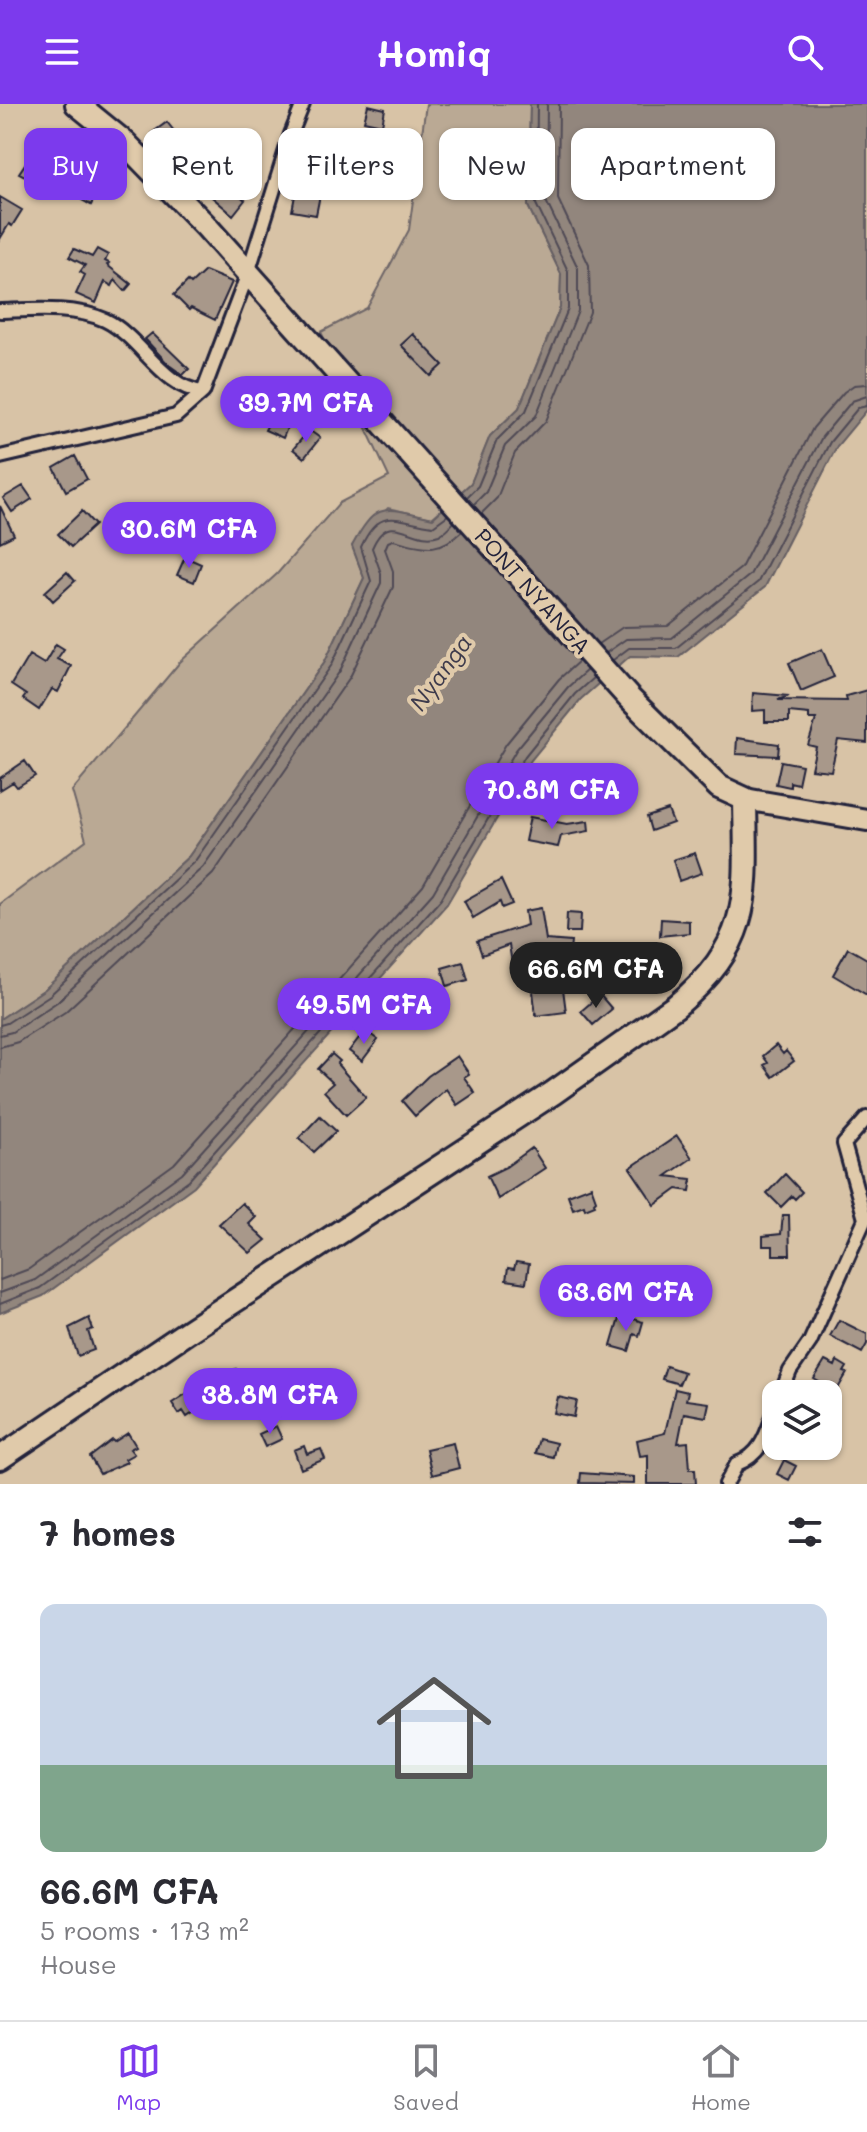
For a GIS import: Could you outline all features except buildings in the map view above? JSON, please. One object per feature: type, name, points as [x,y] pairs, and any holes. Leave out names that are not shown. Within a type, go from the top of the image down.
[{"type":"highway","name":"PONT NYANGA","points":[[77,104],[125,143],[205,225],[630,699],[719,787],[745,799]]},
{"type":"highway","points":[[0,1458],[553,1093],[694,991],[722,958],[743,912],[747,865],[745,799]]},
{"type":"main road","points":[[745,799],[867,820]]},
{"type":"street","points":[[0,457],[176,416],[203,392],[248,273],[303,104]]},
{"type":"street","points":[[0,311],[38,310],[100,318],[142,348],[181,387],[203,392]]},
{"type":"street","points":[[786,1380],[810,1342],[865,1219],[844,1144],[867,1118]]},
{"type":"street","points":[[726,1484],[737,1464],[751,1459],[762,1439]]},
{"type":"shaded area","points":[[426,104],[530,104],[530,128],[439,128],[439,200],[528,200],[528,206],[561,274],[560,308],[519,408],[490,436],[471,483],[432,518],[388,508],[352,546],[364,578],[325,661],[189,856],[45,989],[0,1019],[0,904],[86,840],[72,791],[180,662],[277,574],[339,503],[389,477],[321,332],[367,308],[409,230],[413,200],[423,200],[423,128]]},
{"type":"water","name":"Nyanga","points":[[530,104],[867,104],[867,410],[837,446],[765,587],[678,657],[630,656],[581,699],[531,760],[447,904],[194,1186],[43,1296],[0,1313],[0,1019],[45,989],[189,856],[325,661],[364,578],[352,546],[368,520],[376,514],[393,510],[433,518],[471,483],[490,436],[519,408],[560,308],[561,274],[528,206],[528,200],[555,200],[555,128],[530,128]]}]
